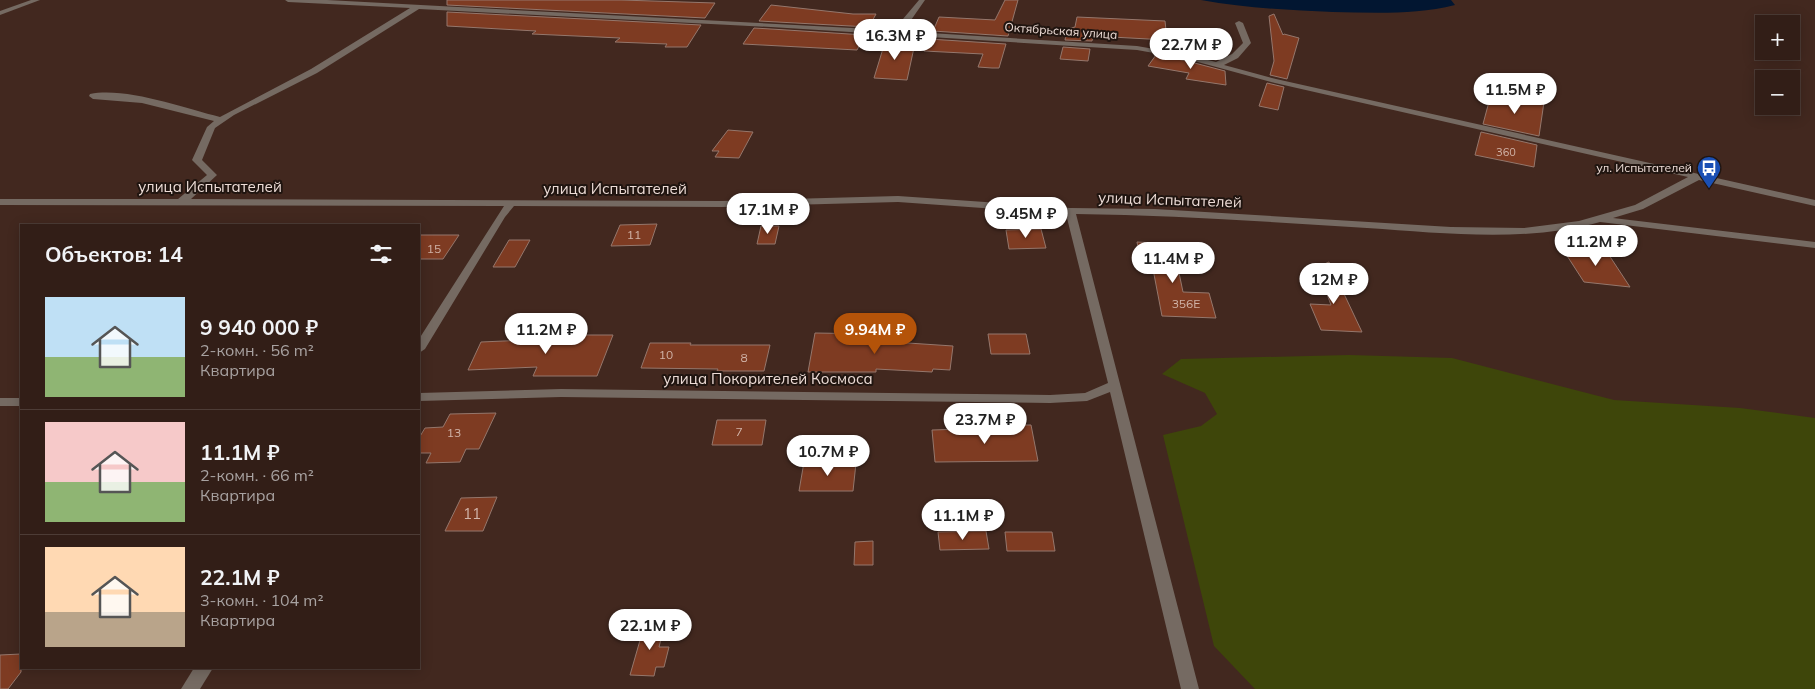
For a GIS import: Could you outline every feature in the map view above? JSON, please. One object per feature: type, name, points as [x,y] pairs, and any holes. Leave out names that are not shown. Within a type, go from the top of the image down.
[{"type":"street","points":[[0,13],[37,0]]},
{"type":"street","name":"Октябрьская улица","points":[[288,0],[892,32],[1137,48],[1167,52],[1275,81],[1815,203]]},
{"type":"street","points":[[378,5],[389,0]]},
{"type":"street","points":[[892,32],[906,21],[922,0]]},
{"type":"street","points":[[181,202],[212,175],[197,160],[211,127],[314,72],[416,8]]},
{"type":"street","points":[[1217,65],[1235,56],[1247,43],[1239,23]]},
{"type":"street","points":[[93,96],[112,95],[155,102],[221,120]]},
{"type":"street","name":"улица Испытателей","points":[[0,202],[722,204],[898,199],[1070,211],[1155,212],[1451,230],[1524,231],[1580,224],[1639,207],[1699,176]]},
{"type":"street","points":[[420,347],[501,216],[512,203]]},
{"type":"street","points":[[1070,211],[1190,689]]},
{"type":"street","points":[[1598,219],[1815,245]]},
{"type":"street","name":"улица Покорителей Космоса","points":[[420,397],[561,393],[1050,399],[1087,397],[1115,385]]},
{"type":"street","points":[[0,402],[20,402]]},
{"type":"street","points":[[190,689],[203,669]]},
{"type":"green space","points":[[1349,355],[1452,358],[1614,400],[1740,408],[1815,418],[1815,689],[1255,689],[1214,646],[1163,435],[1201,426],[1217,414],[1205,393],[1162,374],[1181,359]]},
{"type":"water","points":[[1201,0],[1451,0],[1455,5],[1410,12],[1364,13],[1267,8]]},
{"type":"building","points":[[447,0],[621,0],[715,3],[705,18],[447,5]]},
{"type":"building","points":[[1005,0],[1018,0],[1008,36],[933,31],[939,17],[995,20]]},
{"type":"building","points":[[771,5],[853,14],[876,14],[869,27],[759,21]]},
{"type":"building","points":[[447,12],[701,25],[687,47],[665,47],[667,44],[615,42],[620,38],[532,34],[536,31],[447,26]]},
{"type":"building","points":[[1274,14],[1283,35],[1299,38],[1287,79],[1270,75],[1274,61],[1269,16]]},
{"type":"building","points":[[1077,17],[1165,21],[1167,40],[1093,36],[1092,41],[1065,40],[1067,29],[1075,27]]},
{"type":"building","points":[[754,28],[865,35],[857,50],[743,44]]},
{"type":"building","points":[[1175,31],[1221,34],[1223,56],[1216,60],[1161,48]]},
{"type":"building","points":[[929,39],[1006,44],[999,68],[992,68],[978,67],[983,54],[924,51]]},
{"type":"building","points":[[885,42],[915,43],[907,80],[874,78]]},
{"type":"building","points":[[1063,47],[1090,49],[1088,61],[1060,59]]},
{"type":"building","points":[[1156,55],[1225,71],[1226,85],[1186,79],[1189,73],[1148,66]]},
{"type":"building","points":[[1267,83],[1284,87],[1278,110],[1259,106]]},
{"type":"building","points":[[1490,98],[1528,99],[1544,102],[1539,136],[1483,124]]},
{"type":"building","points":[[728,130],[753,132],[739,158],[715,157],[719,151],[712,151]]},
{"type":"building","points":[[1481,132],[1537,145],[1534,167],[1475,155]]},
{"type":"building","points":[[657,224],[650,245],[611,246],[620,225]]},
{"type":"building","points":[[761,226],[779,226],[775,244],[757,244]]},
{"type":"building","points":[[1041,229],[1046,248],[1009,249],[1006,230]]},
{"type":"building","points":[[420,235],[459,235],[443,259],[420,259]]},
{"type":"building","points":[[509,240],[530,240],[515,267],[493,267]]},
{"type":"building","points":[[1137,242],[1173,244],[1183,292],[1209,293],[1216,318],[1162,316],[1153,269],[1142,269]]},
{"type":"building","points":[[1562,248],[1607,252],[1630,287],[1584,282]]},
{"type":"building","points":[[1329,262],[1362,332],[1321,330],[1310,304],[1331,305],[1317,267]]},
{"type":"building","points":[[815,333],[878,334],[878,341],[953,346],[950,370],[933,369],[932,372],[876,369],[876,372],[808,372]]},
{"type":"building","points":[[988,334],[1026,334],[1030,354],[991,354]]},
{"type":"building","points":[[552,335],[613,335],[597,376],[533,376],[537,367],[468,370],[481,342],[550,339]]},
{"type":"building","points":[[650,343],[770,345],[764,371],[717,371],[718,369],[641,368]]},
{"type":"building","points":[[496,413],[479,449],[466,449],[460,462],[426,463],[431,453],[420,453],[420,436],[425,428],[443,427],[450,414]]},
{"type":"building","points":[[717,420],[766,420],[762,445],[712,445]]},
{"type":"building","points":[[997,425],[1031,425],[1038,461],[935,462],[932,430],[997,428]]},
{"type":"building","points":[[804,462],[856,463],[853,491],[799,491]]},
{"type":"building","points":[[497,497],[483,531],[445,531],[461,498]]},
{"type":"building","points":[[986,531],[989,549],[940,550],[938,532]]},
{"type":"building","points":[[1005,532],[1052,532],[1055,551],[1007,551]]},
{"type":"building","points":[[873,541],[873,565],[854,565],[855,542]]},
{"type":"building","points":[[645,623],[665,623],[659,647],[669,647],[664,667],[656,667],[654,676],[630,675]]},
{"type":"building","points":[[20,654],[21,672],[8,689],[0,689],[0,655]]},
{"type":"place","name":"ул. Испытателей","points":[[1709,189]]}]
